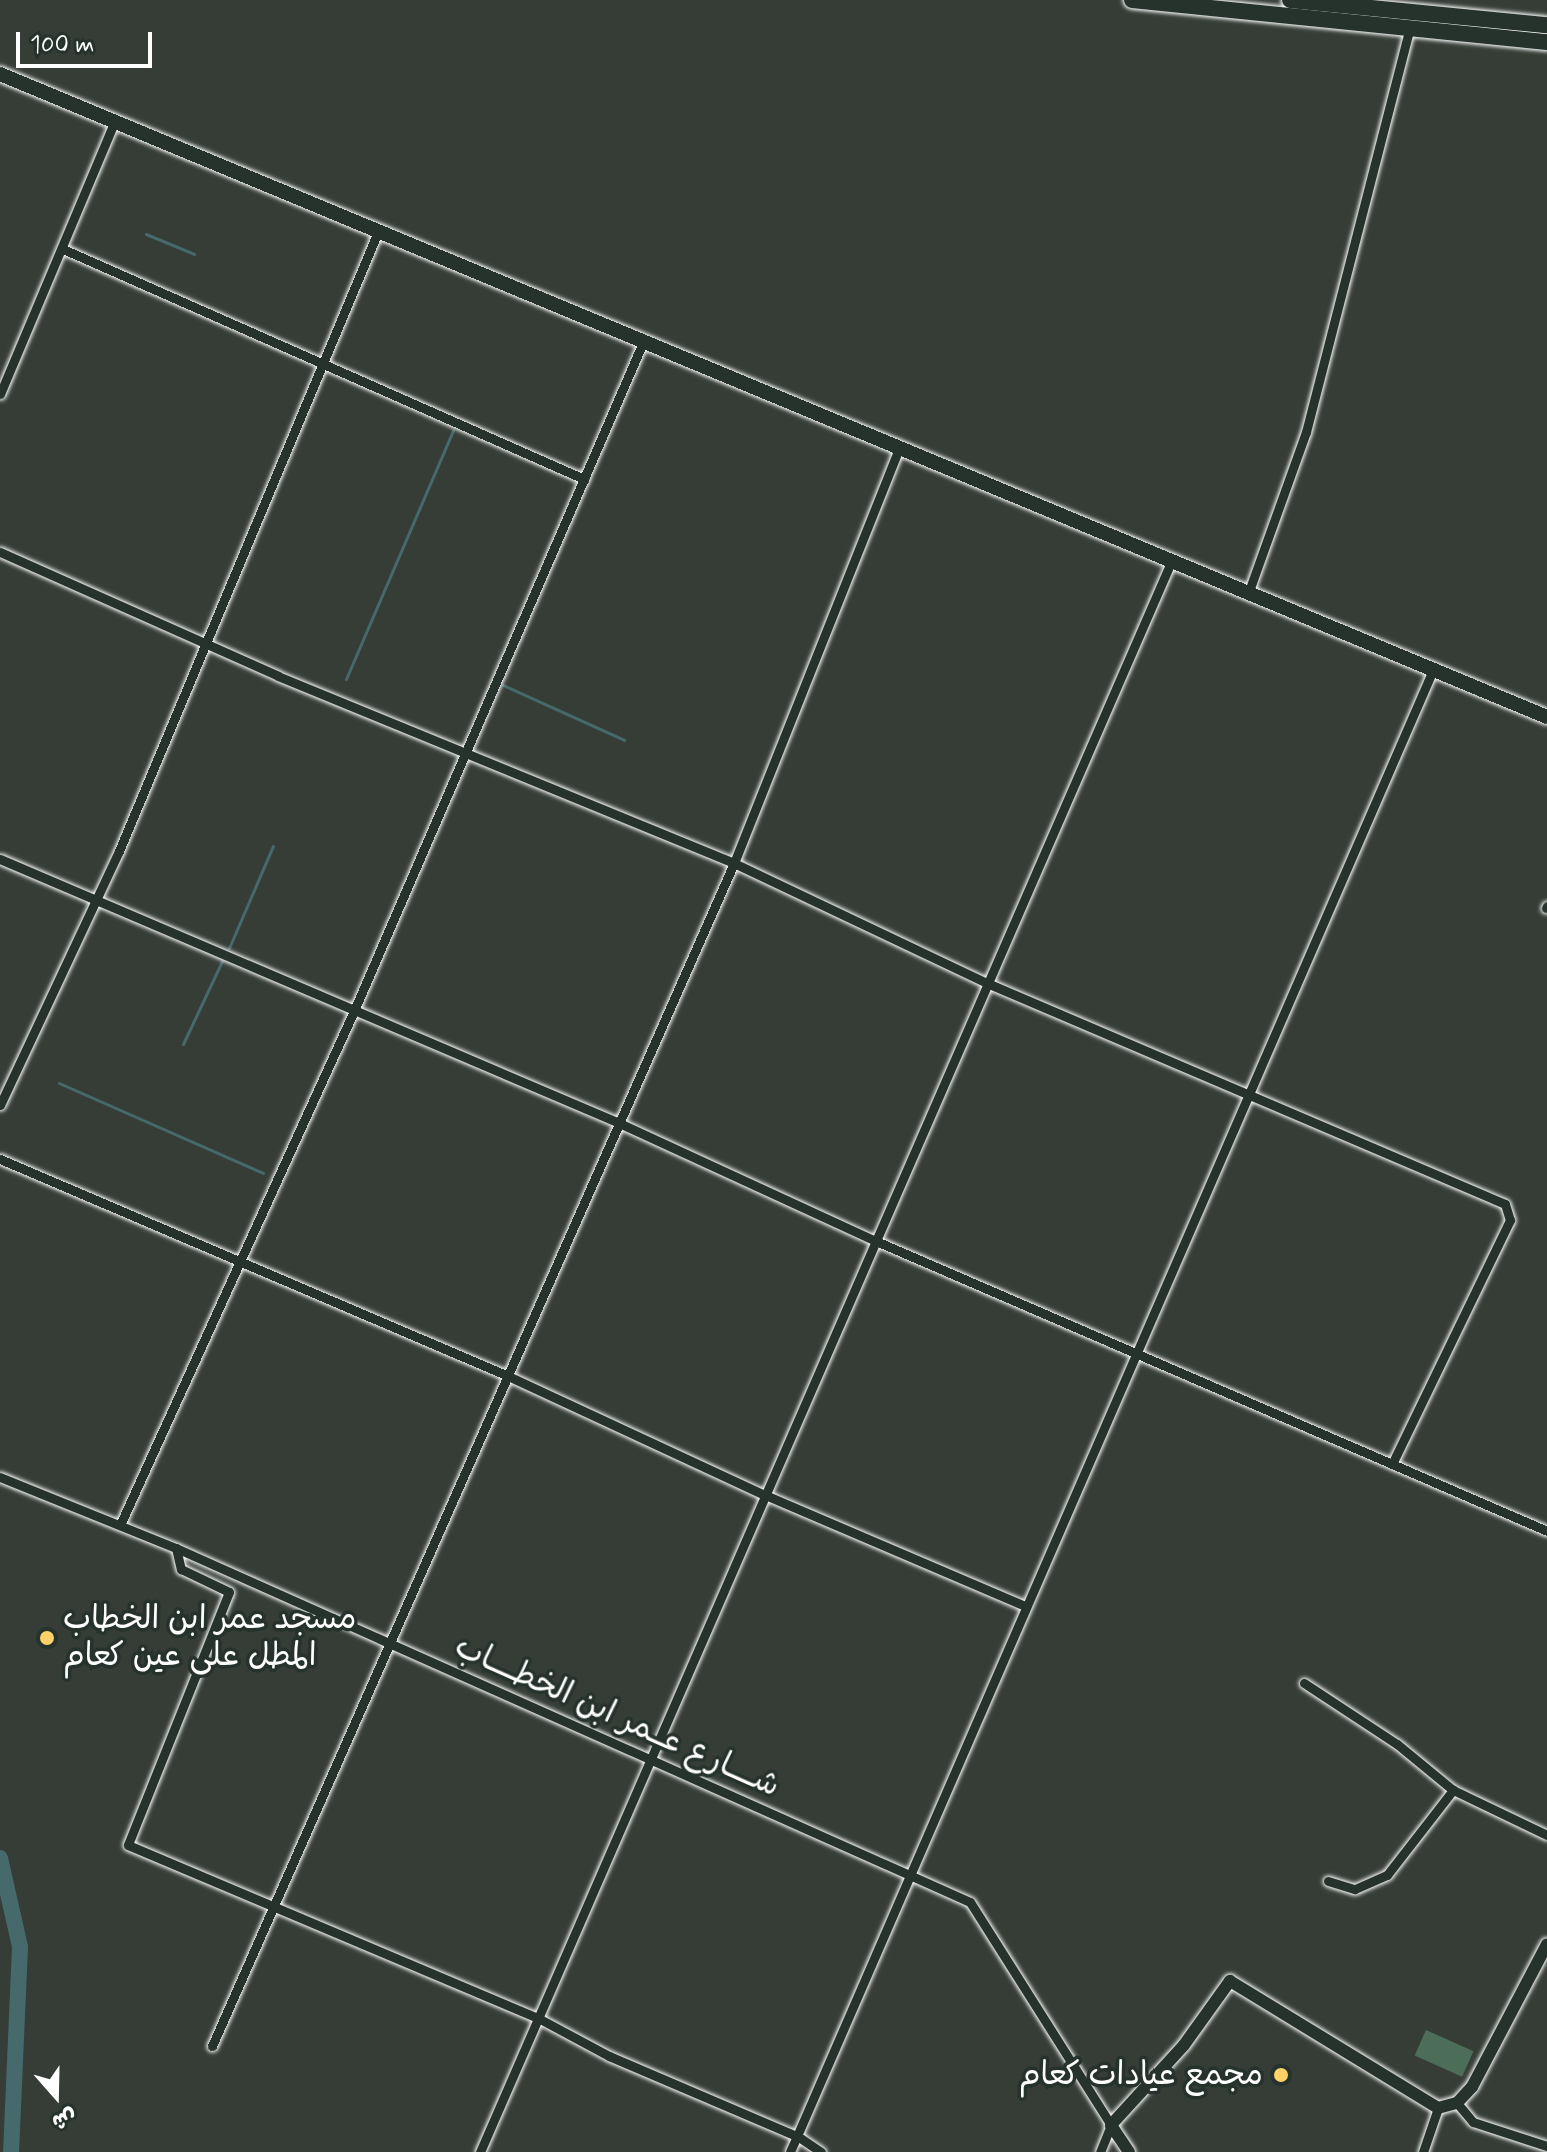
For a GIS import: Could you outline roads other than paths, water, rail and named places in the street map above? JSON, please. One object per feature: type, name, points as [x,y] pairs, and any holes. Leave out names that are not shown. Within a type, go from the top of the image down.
[{"type":"highway","points":[[1132,0],[1547,42]]},
{"type":"highway","points":[[1290,0],[1547,25]]},
{"type":"main road","points":[[0,74],[379,229],[1170,564],[1249,591],[1547,717]]},
{"type":"street","points":[[1249,591],[1306,432],[1410,28]]},
{"type":"street","points":[[0,394],[115,121]]},
{"type":"street","points":[[0,1105],[94,901],[206,643],[379,229]]},
{"type":"street","points":[[63,249],[584,479]]},
{"type":"street","points":[[120,1525],[353,1013],[644,340]]},
{"type":"street","points":[[212,2046],[276,1907],[386,1643],[734,863],[899,448]]},
{"type":"street","points":[[0,552],[206,643],[734,863],[987,983],[1249,1092],[1505,1204],[1511,1214],[1392,1464]]},
{"type":"street","points":[[480,2152],[1170,564]]},
{"type":"street","points":[[790,2152],[907,1873],[1433,670]]},
{"type":"street","points":[[0,859],[353,1013],[617,1122],[876,1241],[1547,1531]]},
{"type":"street","points":[[0,1159],[238,1264],[506,1375],[765,1495],[1025,1606]]},
{"type":"street","name":"شــــارع عــمر ابن الخطــــاب","points":[[0,1477],[176,1548],[907,1873],[977,1910],[1111,2125]]},
{"type":"street","points":[[176,1548],[179,1568],[229,1592],[126,1844],[540,2019],[609,2056],[797,2136],[821,2152]]},
{"type":"street","points":[[1304,1683],[1397,1744],[1453,1790],[1547,1835]]},
{"type":"street","points":[[1328,1881],[1355,1889],[1387,1875],[1453,1790]]},
{"type":"street","points":[[1100,2152],[1111,2125],[1184,2045],[1230,1981],[1438,2108],[1457,2103],[1472,2087],[1547,1944]]},
{"type":"street","points":[[1457,2103],[1473,2122],[1547,2146]]},
{"type":"street","points":[[1423,2152],[1438,2108]]},
{"type":"street","points":[[1111,2125],[1129,2152]]},
{"type":"waterway","points":[[146,234],[194,254]]},
{"type":"waterway","points":[[346,679],[453,430]]},
{"type":"waterway","points":[[503,685],[624,740]]},
{"type":"waterway","points":[[229,948],[273,846]]},
{"type":"waterway","points":[[183,1044],[222,961]]},
{"type":"waterway","points":[[59,1083],[263,1173]]},
{"type":"waterway","points":[[0,1858],[20,1947],[11,2152]]},
{"type":"place","name":"مسجد عمر ابن الخطاب المطل على عين كعام","points":[[47,1638]]},
{"type":"place","name":"مجمع عيادات كعام","points":[[1281,2075]]}]
